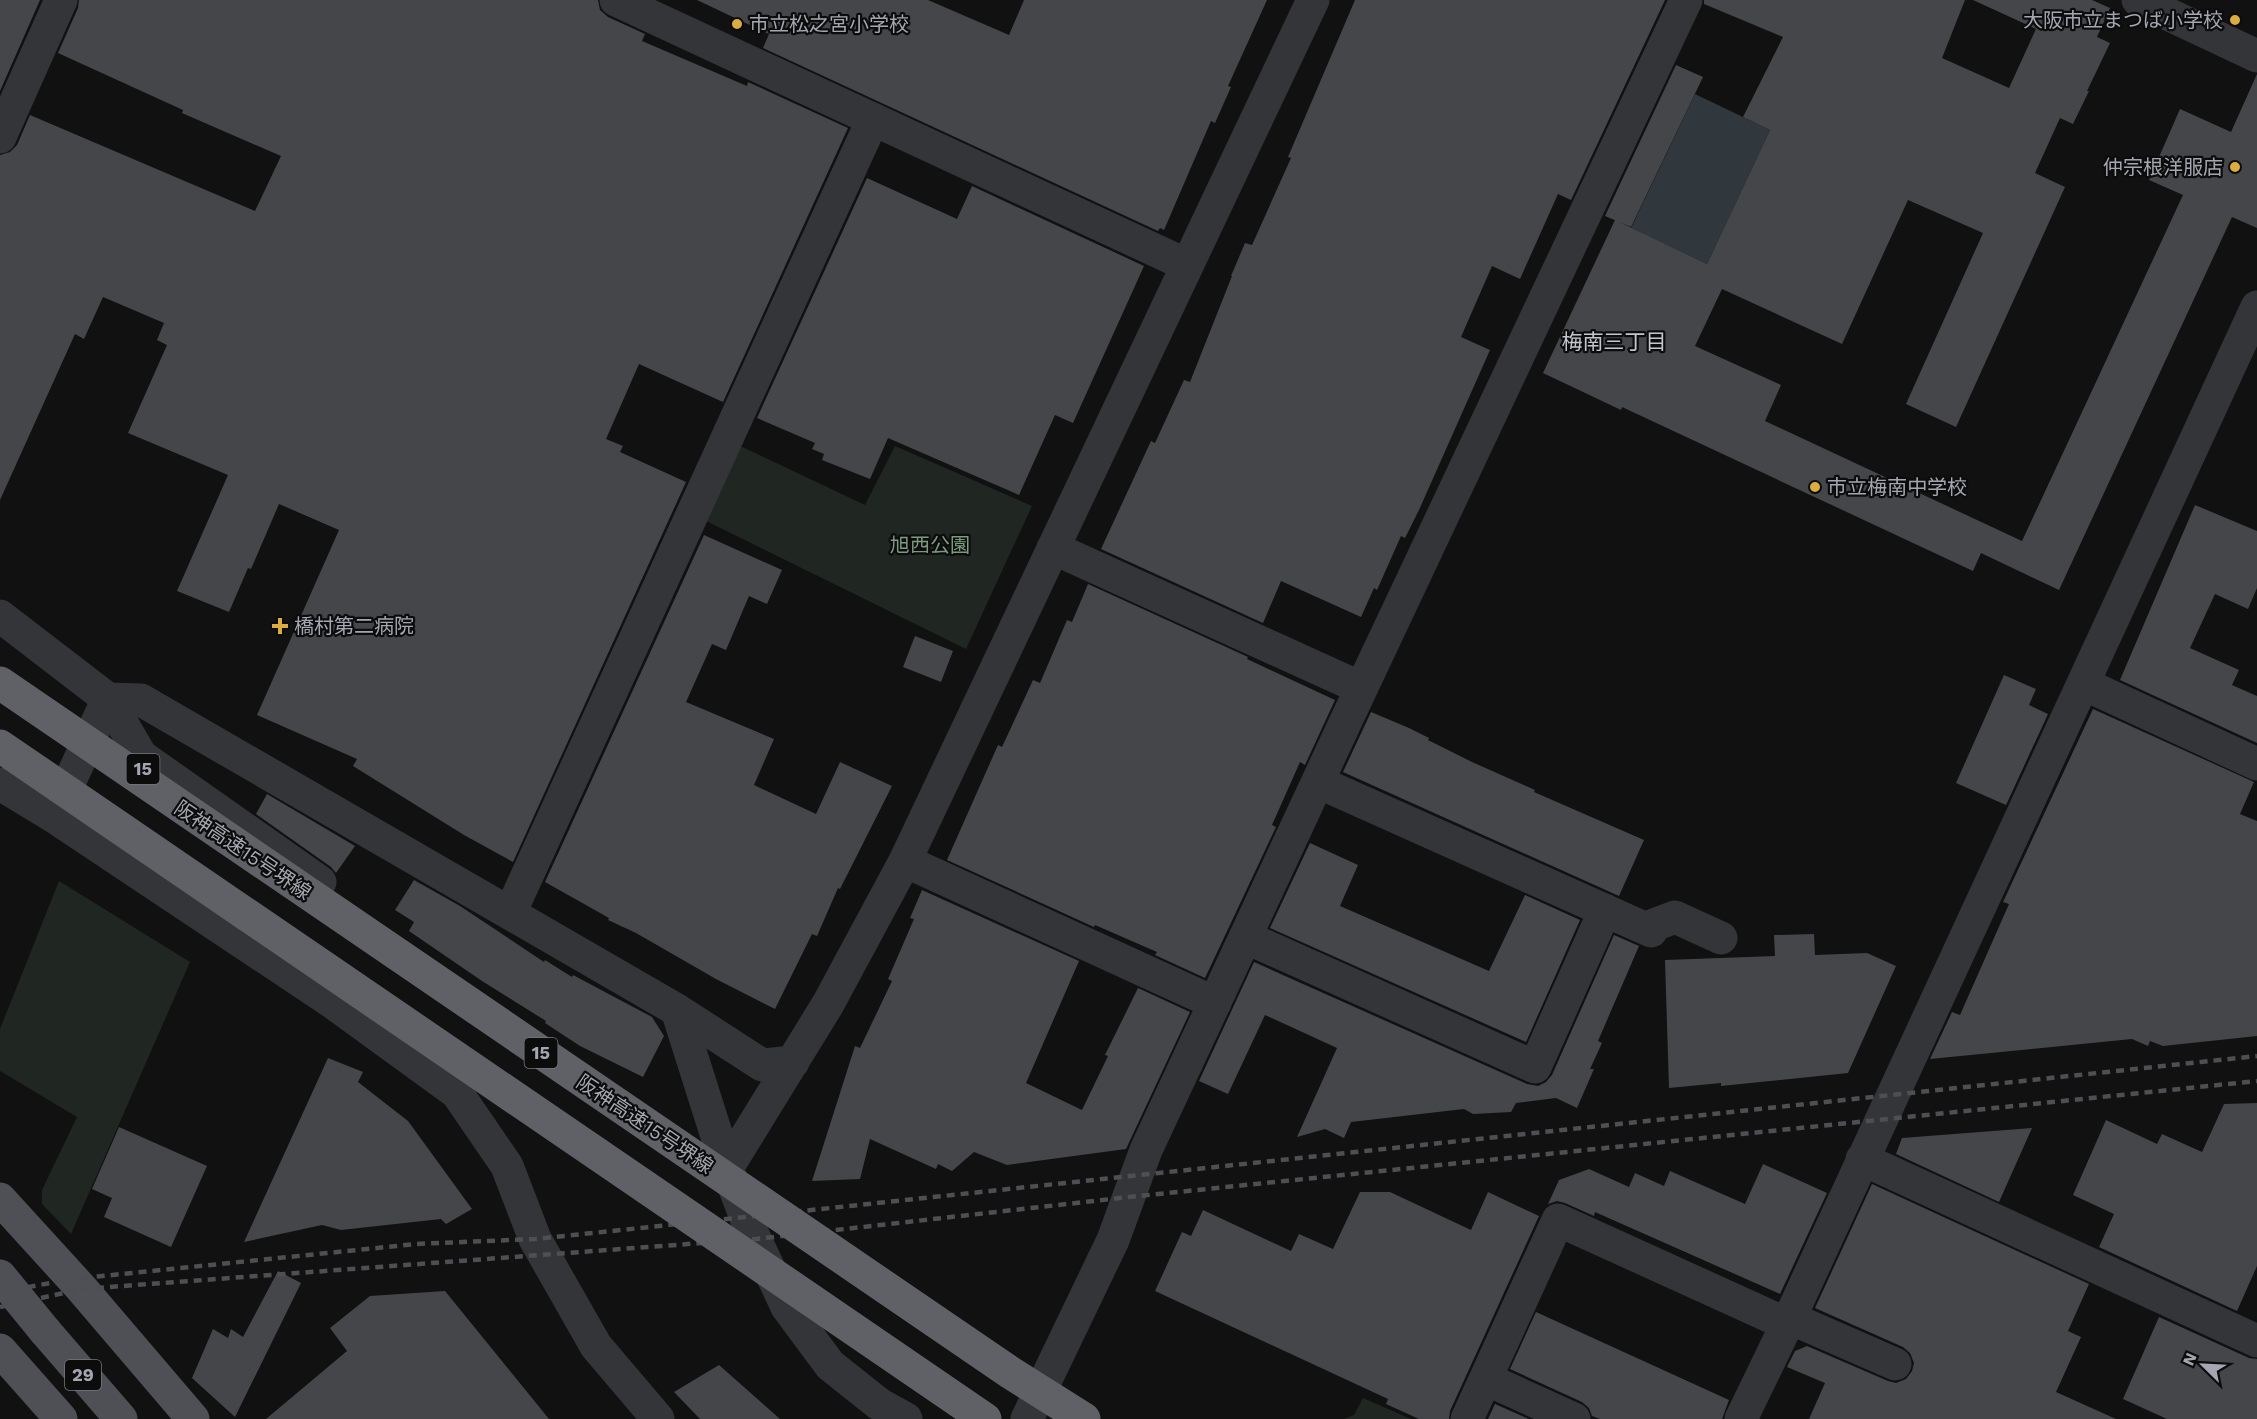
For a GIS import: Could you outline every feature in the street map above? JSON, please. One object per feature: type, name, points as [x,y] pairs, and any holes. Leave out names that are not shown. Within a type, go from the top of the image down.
[{"type":"highway","name":"15","points":[[0,667],[157,778],[282,877]]},
{"type":"highway","name":"阪神高速15号堺線","points":[[0,683],[1011,1374],[1084,1419]]},
{"type":"highway","points":[[0,746],[985,1419]]},
{"type":"main road","points":[[0,1199],[82,1289],[193,1419]]},
{"type":"main road","name":"29","points":[[0,1276],[121,1419]]},
{"type":"main road","points":[[0,1350],[61,1419]]},
{"type":"street","points":[[0,137],[62,0]]},
{"type":"street","points":[[616,0],[1187,265]]},
{"type":"street","points":[[727,1168],[828,1005],[905,861],[1313,0]]},
{"type":"street","points":[[1027,1419],[1113,1240],[1146,1150],[1686,0]]},
{"type":"street","points":[[2138,0],[2257,56]]},
{"type":"street","points":[[510,913],[873,119]]},
{"type":"street","points":[[1741,1419],[2257,307]]},
{"type":"street","points":[[1053,548],[1361,688]]},
{"type":"street","points":[[0,616],[108,699],[141,756],[727,1168]]},
{"type":"street","points":[[2084,684],[2257,764]]},
{"type":"street","points":[[108,699],[141,700],[677,1010],[762,1065],[793,1062]]},
{"type":"street","points":[[53,816],[108,699]]},
{"type":"street","points":[[1318,782],[1651,931],[1654,925],[1675,917],[1721,938]]},
{"type":"street","points":[[0,784],[53,816],[332,1002],[457,1093],[507,1166],[535,1239],[596,1346],[658,1419]]},
{"type":"street","points":[[905,861],[1215,1003]]},
{"type":"street","points":[[1245,937],[1535,1067],[1605,910]]},
{"type":"street","points":[[677,1010],[727,1168],[749,1226],[787,1307],[830,1365],[879,1404],[906,1419]]},
{"type":"street","points":[[1862,1159],[2257,1341]]},
{"type":"street","points":[[1467,1419],[1558,1220],[1788,1321],[1894,1364]]},
{"type":"street","points":[[1485,1379],[1574,1419]]},
{"type":"green space","name":"旭西公園","points":[[736,444],[865,505],[895,446],[1032,506],[966,649],[700,518]]},
{"type":"green space","points":[[59,881],[190,962],[71,1234],[42,1204],[42,1190],[77,1117],[0,1071],[0,1029]]},
{"type":"green space","points":[[1363,1398],[1411,1419],[1344,1419],[1354,1415]]},
{"type":"shaded area","points":[[1695,94],[1770,130],[1707,264],[1631,228]]},
{"type":"building","points":[[0,0],[40,0],[0,91]]},
{"type":"building","points":[[79,0],[598,0],[600,10],[608,17],[645,34],[642,41],[747,86],[748,82],[848,128],[723,402],[639,364],[606,439],[623,446],[620,452],[686,482],[513,862],[464,835],[353,766],[357,759],[257,715],[339,530],[279,504],[251,569],[248,568],[229,612],[177,591],[228,475],[128,433],[167,345],[157,340],[164,323],[103,297],[84,339],[75,334],[0,500],[0,155],[10,152],[17,145],[30,115],[255,211],[281,156],[182,113],[183,110],[58,53],[78,8]]},
{"type":"building","points":[[697,0],[928,0],[1009,35],[1024,0],[1267,0],[1228,86],[1231,87],[1215,123],[1211,121],[1164,230],[1160,228],[1158,231],[763,48],[769,34]]},
{"type":"building","points":[[1355,0],[1665,0],[1571,200],[1558,194],[1520,279],[1492,266],[1461,337],[1490,350],[1419,510],[1405,538],[1401,536],[1377,590],[1374,588],[1361,617],[1281,581],[1263,623],[1101,549],[1151,441],[1155,443],[1184,380],[1190,382],[1245,243],[1252,245],[1291,158],[1288,157]]},
{"type":"building","points":[[1704,0],[1965,0],[1942,58],[2009,88],[2036,29],[1973,0],[2092,0],[2110,8],[2097,37],[2110,43],[2087,91],[2089,91],[2073,124],[2060,118],[2035,173],[2065,187],[1956,427],[1906,404],[1983,233],[1908,200],[1842,344],[1722,289],[1695,346],[1781,385],[1765,421],[2022,541],[2183,195],[2149,180],[2180,109],[2231,132],[2257,74],[2257,228],[2232,217],[2059,590],[1981,553],[1973,571],[1622,407],[1621,410],[1543,373],[1615,220],[1707,264],[1770,130],[1743,117],[1783,37],[1704,4]]},
{"type":"building","points":[[1676,65],[1703,77],[1631,227],[1605,216]]},
{"type":"building","points":[[867,178],[957,219],[972,186],[1144,266],[1073,423],[1055,415],[1019,495],[888,438],[870,479],[822,460],[824,454],[812,449],[815,443],[757,418]]},
{"type":"building","points":[[2195,505],[2257,531],[2257,588],[2248,609],[2215,594],[2190,648],[2239,670],[2232,685],[2257,696],[2257,743],[2120,680]]},
{"type":"building","points":[[704,535],[782,570],[767,604],[749,596],[726,650],[712,644],[686,702],[774,739],[754,785],[816,814],[840,762],[892,786],[840,889],[838,888],[817,936],[812,934],[775,1009],[608,920],[609,918],[545,882]]},
{"type":"building","points":[[1088,584],[1248,657],[1247,659],[1335,700],[1305,765],[1300,762],[1272,825],[1276,827],[1205,978],[1155,955],[1157,952],[1095,925],[1094,927],[947,860],[998,745],[1002,747],[1033,680],[1040,683],[1067,620],[1072,622]]},
{"type":"building","points":[[915,636],[953,651],[941,682],[903,667]]},
{"type":"building","points":[[2004,675],[2036,689],[2029,705],[2048,714],[2006,805],[1956,783]]},
{"type":"building","points":[[2093,709],[2254,782],[2240,814],[2257,821],[2257,1036],[2163,1046],[2150,1041],[2148,1046],[2132,1039],[1930,1059],[1952,1012],[1960,1015],[2009,904],[2003,902]]},
{"type":"building","points":[[1371,712],[1409,728],[1472,762],[1535,790],[1534,792],[1644,840],[1619,896],[1343,772]]},
{"type":"building","points":[[267,794],[355,846],[336,873],[331,867],[256,814]]},
{"type":"building","points":[[1310,843],[1358,865],[1340,906],[1489,971],[1525,895],[1580,920],[1526,1042],[1270,928]]},
{"type":"building","points":[[414,880],[460,906],[544,962],[545,960],[572,977],[573,975],[652,1017],[664,1036],[643,1077],[580,1046],[409,931],[414,922],[395,910]]},
{"type":"building","points":[[922,890],[1079,961],[1026,1083],[1082,1110],[1108,1056],[1105,1055],[1138,988],[1190,1012],[1126,1149],[1007,1165],[974,1152],[952,1171],[938,1164],[936,1169],[870,1139],[860,1179],[812,1181],[855,1046],[860,1048],[892,981],[888,979],[914,919],[910,918]]},
{"type":"building","points":[[1814,934],[1815,955],[1867,953],[1896,966],[1848,1073],[1721,1086],[1721,1083],[1669,1088],[1665,960],[1775,956],[1774,935]]},
{"type":"building","points":[[1614,935],[1639,946],[1598,1041],[1602,1043],[1590,1069],[1594,1069],[1577,1108],[1556,1098],[1516,1103],[1511,1112],[1473,1114],[1464,1109],[1351,1122],[1344,1138],[1325,1129],[1297,1137],[1337,1048],[1265,1015],[1228,1094],[1199,1081],[1254,962],[1527,1084],[1538,1086],[1552,1075]]},
{"type":"building","points":[[328,1058],[363,1072],[358,1082],[408,1121],[472,1209],[446,1224],[441,1219],[341,1230],[322,1225],[244,1242]]},
{"type":"building","points":[[2257,1103],[2257,1266],[2237,1311],[2099,1247],[2114,1214],[2073,1195],[2106,1120],[2157,1144],[2162,1134],[2202,1152],[2224,1104]]},
{"type":"building","points":[[119,1127],[207,1166],[171,1247],[104,1217],[112,1198],[92,1189]]},
{"type":"building","points":[[2032,1128],[1999,1202],[1896,1154],[1902,1138]]},
{"type":"building","points":[[1763,1164],[1827,1193],[1780,1294],[1595,1212],[1594,1216],[1557,1201],[1548,1204],[1559,1180],[1589,1169],[1629,1187],[1635,1173],[1664,1186],[1670,1171],[1745,1204]]},
{"type":"building","points":[[1872,1184],[2089,1284],[2068,1331],[2081,1337],[2056,1392],[2116,1419],[1809,1419],[1825,1383],[1787,1367],[1795,1351],[1807,1346],[1896,1383],[1906,1379],[1912,1371],[1914,1363],[1910,1353],[1903,1347],[1815,1308]]},
{"type":"building","points":[[1360,1192],[1390,1192],[1471,1230],[1488,1192],[1539,1216],[1450,1411],[1449,1419],[1419,1419],[1386,1404],[1388,1399],[1155,1291],[1182,1232],[1191,1236],[1203,1210],[1291,1251],[1299,1234],[1333,1249]]},
{"type":"building","points":[[278,1271],[301,1283],[235,1417],[192,1378],[213,1329],[228,1338],[231,1329],[243,1337]]},
{"type":"building","points":[[445,1291],[549,1419],[266,1419],[347,1351],[330,1328],[370,1296]]},
{"type":"building","points":[[1536,1312],[1729,1400],[1722,1419],[1600,1419],[1592,1416],[1589,1408],[1582,1402],[1510,1369]]},
{"type":"building","points":[[2159,1317],[2249,1358],[2257,1359],[2257,1419],[2167,1419],[2123,1399]]},
{"type":"building","points":[[719,1365],[780,1419],[700,1419],[674,1392]]},
{"type":"building","points":[[1495,1404],[1529,1419],[1488,1419]]},
{"type":"railway","points":[[0,1292],[73,1279],[416,1244],[535,1239],[2257,1056]]},
{"type":"railway","points":[[0,1307],[82,1289],[756,1239],[1129,1197],[2257,1081]]},
{"type":"place","name":"大阪市立まつば小学校","points":[[2235,20]]},
{"type":"place","name":"市立松之宮小学校","points":[[737,24]]},
{"type":"place","name":"仲宗根洋服店","points":[[2235,167]]},
{"type":"place","name":"市立梅南中学校","points":[[1815,487]]},
{"type":"place","name":"橋村第二病院","points":[[280,626]]},
{"type":"district","name":"梅南三丁目","points":[[1614,342]]}]
